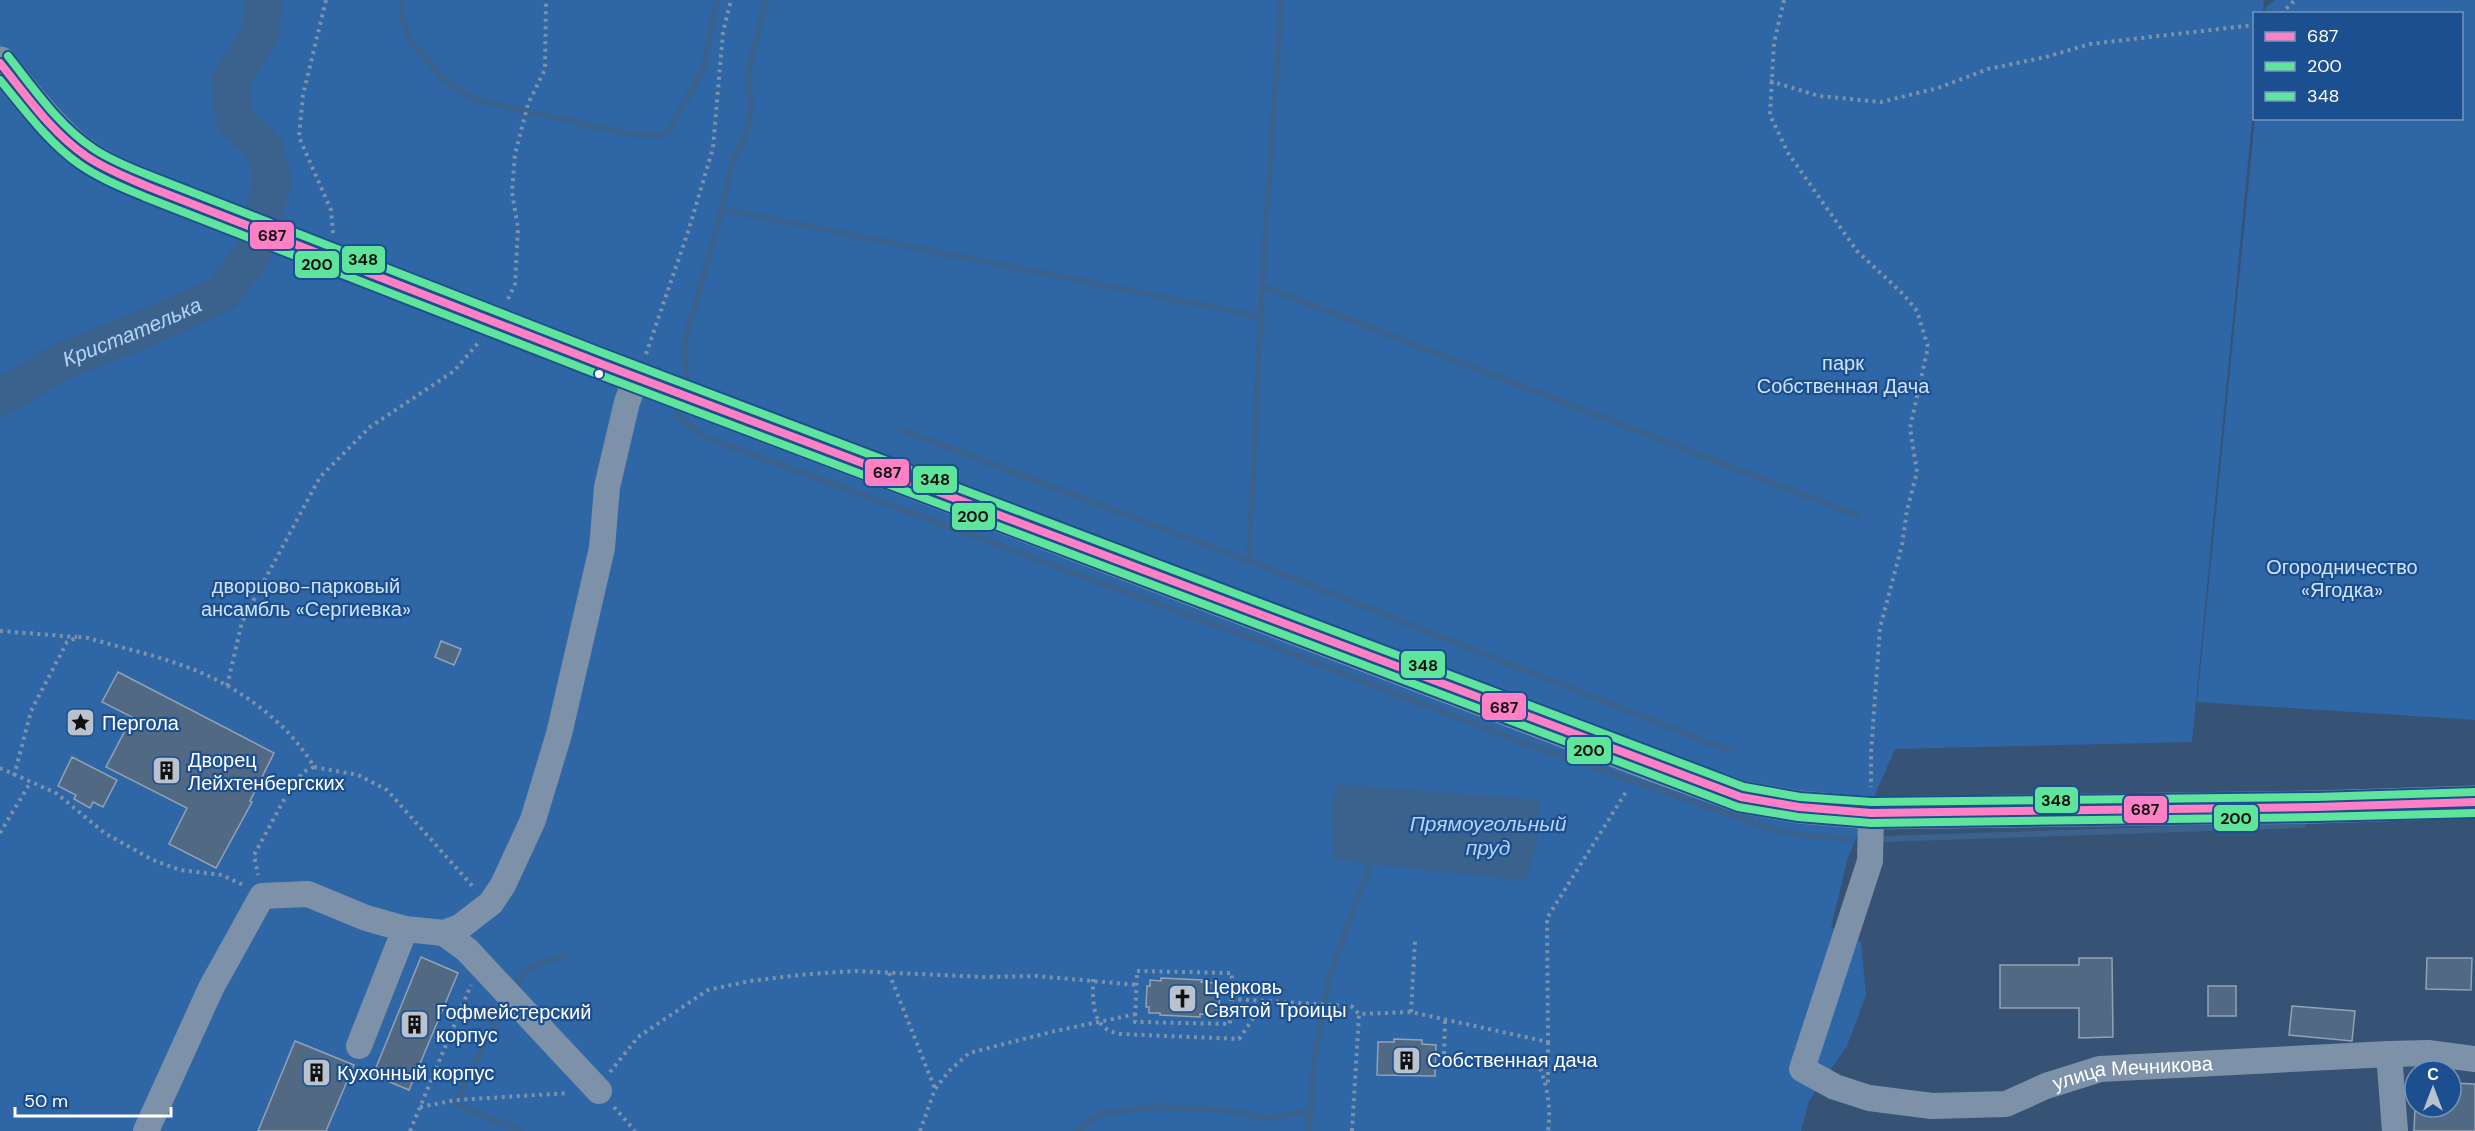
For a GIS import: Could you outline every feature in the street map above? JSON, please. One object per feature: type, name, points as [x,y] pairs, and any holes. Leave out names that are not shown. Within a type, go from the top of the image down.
[{"type":"main road","points":[[0,63],[40,111],[79,151],[114,172],[149,187],[637,376],[1741,797],[1799,807],[1871,813],[2316,807],[2475,802]]},
{"type":"street","points":[[146,1131],[211,988],[262,896],[308,894],[366,918],[405,929],[444,933],[460,927],[487,906],[503,885],[533,820],[560,734],[600,558],[609,477],[627,402],[637,376]]},
{"type":"street","name":"улица Мечникова","points":[[1871,813],[1870,861],[1802,1069],[1836,1088],[1869,1098],[1932,1106],[1995,1105],[2006,1104],[2046,1086],[2100,1070],[2389,1054],[2428,1053],[2475,1059]]},
{"type":"street","points":[[359,1046],[405,929]]},
{"type":"street","points":[[444,933],[467,950],[599,1091]]},
{"type":"street","points":[[2389,1054],[2396,1131]]},
{"type":"path","points":[[326,0],[303,95],[299,137],[331,210],[334,241]]},
{"type":"path","points":[[227,686],[242,622],[320,477],[370,427],[454,371],[497,322],[515,284],[518,228],[512,192],[516,154],[528,104],[545,69],[546,0]]},
{"type":"path","points":[[637,376],[688,232],[713,148],[723,32],[731,0]]},
{"type":"path","points":[[1784,0],[1774,43],[1770,81],[1770,115],[1788,153],[1857,250],[1903,294],[1917,311],[1928,347],[1910,428],[1917,472],[1902,545],[1880,628],[1870,753],[1871,813]]},
{"type":"path","points":[[2283,12],[2295,0]]},
{"type":"path","points":[[1770,81],[1819,96],[1881,102],[1938,88],[1988,69],[2046,57],[2090,44],[2253,25]]},
{"type":"path","points":[[0,631],[78,637],[183,665],[227,686],[269,716],[305,751],[314,766]]},
{"type":"path","points":[[14,776],[31,711],[67,642],[78,637]]},
{"type":"path","points":[[262,896],[255,855],[285,798],[303,772],[314,766],[358,775],[387,790],[466,878],[487,906]]},
{"type":"path","points":[[0,768],[56,793],[106,834],[153,860],[180,870],[222,875],[236,880],[262,896]]},
{"type":"path","points":[[0,832],[30,783]]},
{"type":"path","points":[[1548,1131],[1550,1118],[1547,918],[1626,792]]},
{"type":"path","points":[[1411,1012],[1415,941]]},
{"type":"path","points":[[410,1131],[479,965]]},
{"type":"path","points":[[1137,970],[1232,973],[1231,999],[1230,1024],[1136,1022],[1137,970]]},
{"type":"path","points":[[599,1091],[616,1063],[638,1037],[708,990],[766,978],[853,971],[984,977],[1037,976],[1093,979],[1107,983],[1137,985]]},
{"type":"path","points":[[889,973],[935,1089]]},
{"type":"path","points":[[1093,979],[1093,1006],[1099,1022],[1111,1033],[1239,1039],[1264,1001]]},
{"type":"path","points":[[1231,999],[1351,1006],[1359,1014],[1411,1012],[1548,1042]]},
{"type":"path","points":[[920,1131],[935,1089],[949,1071],[969,1053],[1136,1014]]},
{"type":"path","points":[[1352,1131],[1359,1014]]},
{"type":"path","points":[[1445,1020],[1444,1058],[1526,1061],[1540,1068],[1548,1089]]},
{"type":"path","points":[[420,1107],[456,1100],[599,1091]]},
{"type":"path","points":[[599,1091],[635,1131]]},
{"type":"green space","points":[[0,0],[2264,0],[2263,12],[2253,12],[2253,110],[2192,742],[1895,749],[1848,857],[1831,927],[1861,942],[1866,995],[1847,1046],[1809,1101],[1801,1131],[0,1131]]},
{"type":"green space","name":"Огородничество «Ягодка»","points":[[2275,0],[2475,0],[2475,720],[2197,702],[2255,120],[2463,120],[2463,12],[2265,12],[2266,7]]},
{"type":"water","name":"Прямоугольный пруд","points":[[1337,784],[1539,800],[1537,841],[1526,881],[1334,860],[1331,811]]},
{"type":"building","points":[[441,641],[461,649],[454,665],[435,657]]},
{"type":"building","name":"Дворец Лейхтенбергских","points":[[118,672],[274,753],[250,801],[252,802],[216,868],[169,844],[187,808],[106,767],[132,717],[102,702]]},
{"type":"building","points":[[72,757],[117,780],[103,807],[93,802],[90,808],[74,799],[76,795],[58,786]]},
{"type":"building","name":"Гофмейстерский корпус","points":[[421,957],[458,973],[409,1090],[373,1075]]},
{"type":"building","points":[[2079,958],[2112,958],[2113,1037],[2079,1038],[2079,1008],[2000,1008],[2000,965],[2079,965]]},
{"type":"building","points":[[2427,958],[2472,958],[2471,990],[2426,989]]},
{"type":"building","name":"Церковь Святой Троицы","points":[[1161,978],[1217,983],[1217,989],[1220,989],[1219,1010],[1216,1010],[1216,1015],[1200,1014],[1200,1017],[1149,1013],[1149,1007],[1146,1007],[1147,986],[1150,986],[1150,980],[1161,981]]},
{"type":"building","points":[[2208,986],[2236,986],[2236,1016],[2208,1016]]},
{"type":"building","points":[[2292,1006],[2355,1011],[2352,1041],[2289,1035]]},
{"type":"building","name":"Собственная дача","points":[[1394,1039],[1422,1040],[1422,1044],[1436,1045],[1435,1076],[1377,1075],[1378,1042],[1394,1042]]},
{"type":"building","points":[[295,1041],[354,1065],[326,1131],[258,1131]]},
{"type":"building","points":[[2463,1084],[2475,1084],[2475,1131],[2414,1131],[2414,1119],[2463,1119]]},
{"type":"waterway","name":"Кристателька","points":[[264,0],[260,33],[230,81],[235,121],[264,147],[272,178],[265,209]]},
{"type":"waterway","points":[[402,0],[402,18],[411,42],[441,76],[459,90],[477,100],[634,135],[663,135],[671,127],[704,67],[717,0]]},
{"type":"waterway","points":[[722,209],[733,159],[746,135],[751,105],[747,78],[766,0]]},
{"type":"waterway","points":[[1249,561],[1262,286],[1281,0]]},
{"type":"waterway","points":[[686,379],[684,345],[722,209],[1262,317]]},
{"type":"waterway","name":"Кристателька","points":[[0,398],[62,361],[139,331],[222,294],[252,254]]},
{"type":"waterway","points":[[1262,286],[1856,515]]},
{"type":"waterway","points":[[677,415],[705,437],[1256,640],[1521,742],[1771,829],[1800,835],[1850,839]]},
{"type":"waterway","points":[[902,430],[1249,561],[1730,751]]},
{"type":"waterway","points":[[1882,839],[2303,825]]},
{"type":"waterway","points":[[1308,1131],[1316,1048],[1328,980],[1370,865]]},
{"type":"waterway","points":[[512,990],[528,970],[546,961],[564,956]]},
{"type":"waterway","points":[[506,1001],[455,1104],[521,1131]]},
{"type":"waterway","points":[[1077,1131],[1099,1114],[1154,1107],[1224,1110],[1269,1118],[1309,1111]]},
{"type":"transit line","name":"348","points":[[8,56],[69,129],[94,149],[130,168],[603,353],[1744,787],[1800,797],[1871,802],[2316,797],[2475,792]]},
{"type":"transit line","name":"687","points":[[0,63],[61,136],[73,146],[101,165],[149,187],[599,363],[1741,797],[1799,807],[1871,813],[2316,807],[2475,802]]},
{"type":"transit line","name":"200","points":[[0,80],[37,125],[79,164],[145,197],[595,373],[1738,807],[1798,817],[1871,823],[2475,813]]},
{"type":"place","name":"Пергола","points":[[81,723]]},
{"type":"place","name":"Дворец Лейхтенбергских","points":[[167,771]]},
{"type":"place","name":"Церковь Святой Троицы","points":[[1183,998]]},
{"type":"place","name":"Гофмейстерский корпус","points":[[415,1024]]},
{"type":"place","name":"Собственная дача","points":[[1406,1060]]},
{"type":"place","name":"Кухонный корпус","points":[[316,1073]]},
{"type":"park label","name":"парк Собственная Дача","points":[[1843,374]]},
{"type":"park label","name":"дворцово-парковый ансамбль «Сергиевка»","points":[[306,598]]}]
